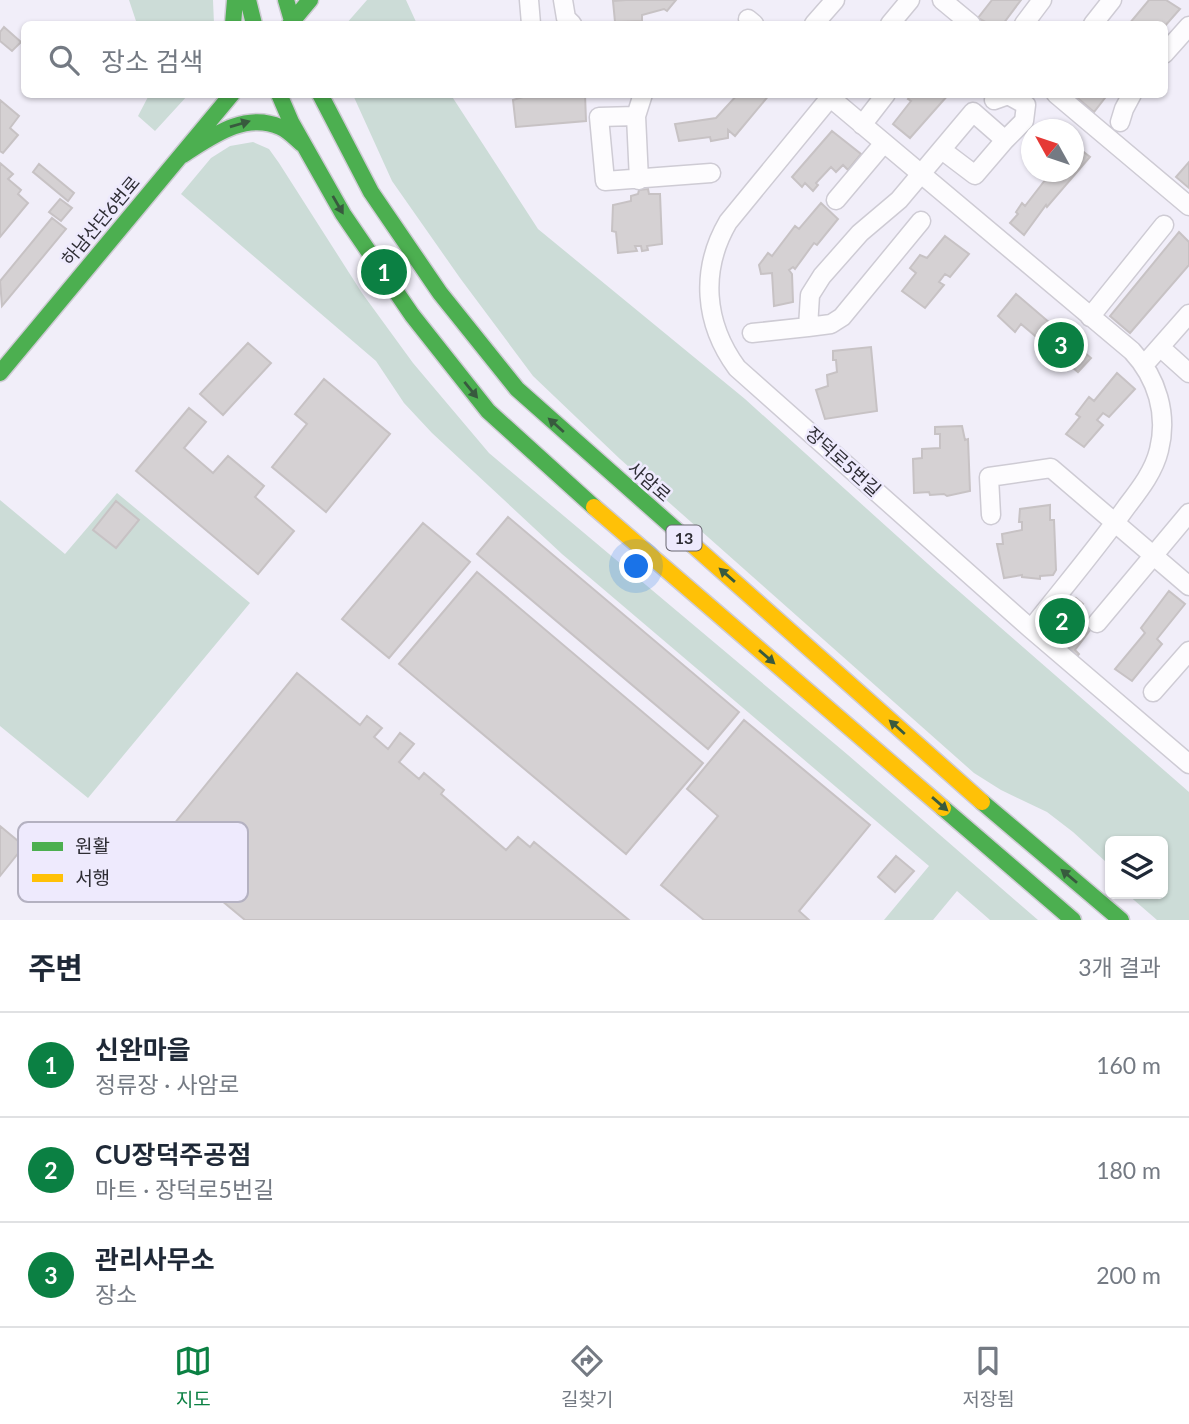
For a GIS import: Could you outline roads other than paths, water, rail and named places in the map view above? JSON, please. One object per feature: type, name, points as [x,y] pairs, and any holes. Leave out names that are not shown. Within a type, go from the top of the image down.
[{"type":"main road","points":[[233,21],[235,0]]},
{"type":"main road","points":[[248,0],[253,21]]},
{"type":"main road","points":[[286,0],[291,21]]},
{"type":"main road","points":[[294,21],[310,0]]},
{"type":"main road","points":[[181,156],[209,98]]},
{"type":"main road","name":"하남산단6번로","points":[[0,373],[229,98]]},
{"type":"main road","name":"13","points":[[281,98],[304,146],[343,214],[412,315],[488,411],[578,493],[1073,920]]},
{"type":"main road","name":"사암로","points":[[322,98],[371,192],[440,293],[517,389],[962,785],[1121,920]]},
{"type":"main road","points":[[181,156],[232,125],[249,121],[281,128],[304,146]]},
{"type":"street","points":[[529,0],[531,21]]},
{"type":"street","points":[[563,0],[569,21]]},
{"type":"street","points":[[817,21],[835,0]]},
{"type":"street","points":[[892,21],[910,0]]},
{"type":"street","points":[[942,0],[967,21]]},
{"type":"street","points":[[1026,21],[1042,0]]},
{"type":"street","points":[[1095,21],[1112,0]]},
{"type":"street","points":[[1168,50],[1189,26]]},
{"type":"street","points":[[639,180],[636,116],[642,98]]},
{"type":"street","name":"장덕로5번길","points":[[828,98],[719,238],[708,287],[709,305],[721,345],[737,368],[1031,629],[1189,764]]},
{"type":"street","points":[[832,98],[1144,365],[1162,407],[1159,451],[1142,486],[1116,523],[1031,629]]},
{"type":"street","points":[[862,125],[883,98]]},
{"type":"street","points":[[994,100],[1000,98]]},
{"type":"street","points":[[942,150],[975,175],[1024,121],[1026,105],[1013,98]]},
{"type":"street","points":[[1061,98],[1189,206]]},
{"type":"street","points":[[1120,122],[1130,98]]},
{"type":"street","points":[[808,327],[810,295],[814,287],[860,233],[890,210],[972,112],[1005,140]]},
{"type":"street","points":[[636,116],[598,117],[605,181],[711,173]]},
{"type":"street","points":[[836,200],[884,143]]},
{"type":"street","points":[[752,333],[831,324],[842,317],[921,221]]},
{"type":"street","points":[[1090,317],[1164,225]]},
{"type":"street","points":[[1144,365],[1189,314]]},
{"type":"street","points":[[1160,347],[1189,373]]},
{"type":"street","points":[[991,515],[989,477],[1051,468],[1189,586]]},
{"type":"street","points":[[1097,624],[1189,513]]},
{"type":"street","points":[[1153,692],[1189,650]]},
{"type":"place","name":"신완마을","points":[[384,272]]},
{"type":"place","name":"관리사무소","points":[[1061,345]]},
{"type":"place","name":"CU장덕주공점","points":[[1062,621]]}]
